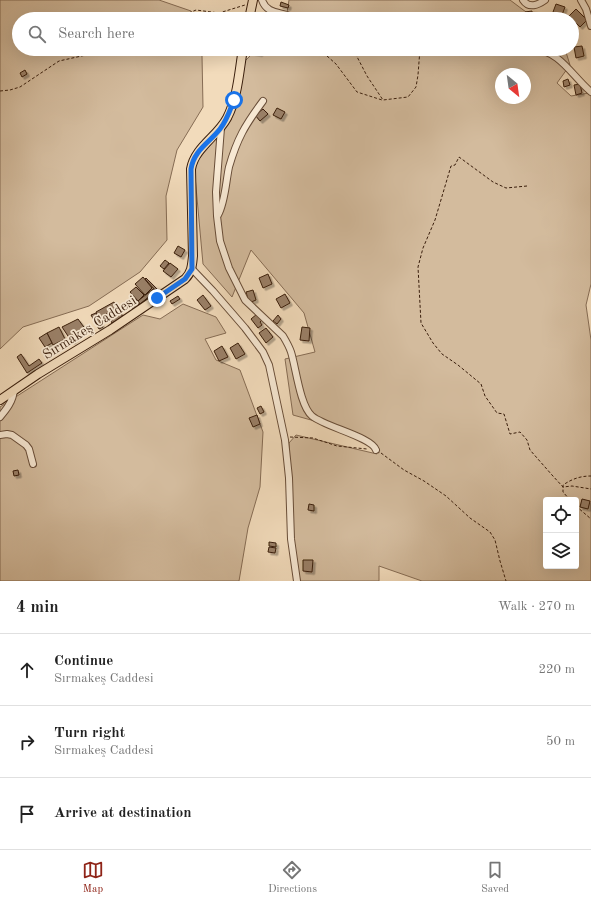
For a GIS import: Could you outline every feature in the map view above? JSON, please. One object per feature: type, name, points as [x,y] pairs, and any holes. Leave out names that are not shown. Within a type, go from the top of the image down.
[{"type":"main road","points":[[251,12],[253,1]]},
{"type":"main road","points":[[192,269],[192,161],[202,146],[221,128],[228,116],[234,100],[242,56]]},
{"type":"main road","name":"Sırmakeş Caddesi","points":[[0,400],[110,330],[185,279],[192,269]]},
{"type":"street","points":[[262,0],[265,8],[276,12]]},
{"type":"street","points":[[523,0],[530,6],[537,5],[545,0]]},
{"type":"street","points":[[581,0],[586,9],[591,26]]},
{"type":"street","points":[[556,56],[591,92]]},
{"type":"street","points":[[217,216],[222,206],[229,168],[238,140],[246,124],[262,101]]},
{"type":"street","points":[[221,128],[216,192],[220,241],[244,300],[285,339],[291,352],[304,401],[311,415],[321,423],[337,428],[369,442],[376,448],[376,450]]},
{"type":"street","points":[[192,269],[245,328],[266,359],[285,440],[289,478],[291,539],[297,581]]},
{"type":"street","points":[[0,417],[12,399],[14,390]]},
{"type":"street","points":[[0,435],[12,435],[26,445],[29,449],[33,464]]},
{"type":"path","points":[[222,12],[253,1]]},
{"type":"path","points":[[191,12],[196,10],[211,12]]},
{"type":"path","points":[[0,91],[20,87],[60,61],[82,56]]},
{"type":"path","points":[[327,56],[336,64],[357,92],[383,100],[408,97],[416,87],[419,56]]},
{"type":"path","points":[[357,56],[367,76],[383,100]]},
{"type":"path","points":[[527,186],[506,188],[493,182],[459,157],[455,165],[451,166],[437,213],[423,248],[418,267],[421,324],[442,354],[481,384],[485,396],[497,413],[504,414],[510,434],[520,432],[527,440],[530,450],[552,476],[563,486],[591,489]]},
{"type":"path","points":[[285,440],[289,437],[313,438],[337,446],[376,450],[383,454],[406,471],[446,496],[470,518],[490,532],[495,540],[506,581]]},
{"type":"path","points":[[567,497],[563,492],[563,486],[570,480],[580,476],[591,476]]},
{"type":"path","points":[[579,509],[591,519]]},
{"type":"shaded area","points":[[0,0],[159,0],[191,11],[12,12],[12,56],[202,56],[203,107],[177,150],[166,196],[167,240],[140,272],[89,306],[23,327],[0,349]]},
{"type":"shaded area","points":[[289,0],[510,0],[526,12],[287,12]]},
{"type":"shaded area","points":[[250,56],[567,56],[570,65],[557,83],[571,96],[589,93],[591,95],[591,284],[586,305],[591,340],[591,581],[422,581],[379,566],[379,581],[300,581],[293,534],[289,443],[296,435],[377,454],[358,433],[293,415],[285,359],[315,352],[304,313],[251,250],[232,297],[203,264],[194,165],[231,120],[244,62]]},
{"type":"shaded area","points":[[183,304],[216,317],[226,333],[205,339],[216,360],[240,370],[263,432],[260,487],[248,528],[239,581],[0,581],[0,407],[143,315],[160,319]]},
{"type":"building","points":[[281,2],[289,5],[288,8],[280,6]]},
{"type":"building","points":[[556,4],[565,7],[563,12],[553,12]]},
{"type":"building","points":[[579,12],[587,20],[580,27],[579,26]]},
{"type":"building","points":[[579,46],[582,46],[584,56],[576,58],[576,56],[579,56]]},
{"type":"building","points":[[25,70],[27,74],[22,77],[20,73]]},
{"type":"building","points":[[568,79],[570,85],[564,87],[563,81]]},
{"type":"building","points":[[580,84],[582,93],[576,95],[574,85]]},
{"type":"building","points":[[277,108],[285,112],[281,119],[273,115]]},
{"type":"building","points":[[263,109],[268,114],[260,121],[255,115]]},
{"type":"building","points":[[178,246],[185,250],[181,257],[174,253]]},
{"type":"building","points":[[165,260],[169,263],[164,269],[160,266]]},
{"type":"building","points":[[170,263],[178,269],[171,277],[163,271]]},
{"type":"building","points":[[268,274],[272,284],[263,288],[259,278]]},
{"type":"building","points":[[143,277],[152,288],[145,295],[135,284]]},
{"type":"building","points":[[146,278],[157,289],[155,290],[145,279]]},
{"type":"building","points":[[136,287],[144,295],[138,301],[130,292]]},
{"type":"building","points":[[153,289],[156,291],[140,304],[138,301]]},
{"type":"building","points":[[253,290],[256,300],[249,303],[246,292]]},
{"type":"building","points":[[285,294],[290,303],[281,308],[276,299]]},
{"type":"building","points":[[203,295],[211,306],[205,310],[197,300]]},
{"type":"building","points":[[178,296],[180,299],[172,304],[170,301]]},
{"type":"building","points":[[136,299],[140,307],[134,310],[129,303]]},
{"type":"building","points":[[114,302],[117,308],[99,318],[96,312]]},
{"type":"building","points":[[118,308],[123,317],[112,323],[107,314]]},
{"type":"building","points":[[96,313],[103,327],[99,329],[91,315]]},
{"type":"building","points":[[257,314],[262,320],[260,322],[262,325],[258,328],[251,319]]},
{"type":"building","points":[[278,315],[281,319],[277,324],[273,321]]},
{"type":"building","points":[[78,319],[86,330],[72,342],[62,327]]},
{"type":"building","points":[[59,327],[65,339],[53,345],[47,333]]},
{"type":"building","points":[[302,327],[310,328],[309,341],[300,340]]},
{"type":"building","points":[[266,328],[273,337],[266,343],[259,333]]},
{"type":"building","points":[[47,333],[52,343],[45,347],[39,338]]},
{"type":"building","points":[[238,343],[245,354],[236,359],[230,348]]},
{"type":"building","points":[[222,346],[228,357],[219,361],[214,351]]},
{"type":"building","points":[[21,354],[29,366],[39,359],[42,363],[27,373],[17,357]]},
{"type":"building","points":[[261,406],[264,412],[260,414],[257,408]]},
{"type":"building","points":[[257,415],[260,424],[253,427],[249,418]]},
{"type":"building","points":[[18,470],[19,475],[14,476],[13,471]]},
{"type":"building","points":[[582,499],[590,501],[588,509],[580,507]]},
{"type":"building","points":[[309,504],[314,505],[314,511],[308,510]]},
{"type":"building","points":[[269,542],[276,543],[276,547],[269,546]]},
{"type":"building","points":[[269,547],[276,548],[275,553],[268,552]]},
{"type":"building","points":[[303,560],[313,560],[312,572],[303,571]]},
{"type":"route","points":[[157,298],[190,275],[193,256],[191,210],[192,161],[202,146],[221,128],[228,116],[234,100]]}]
